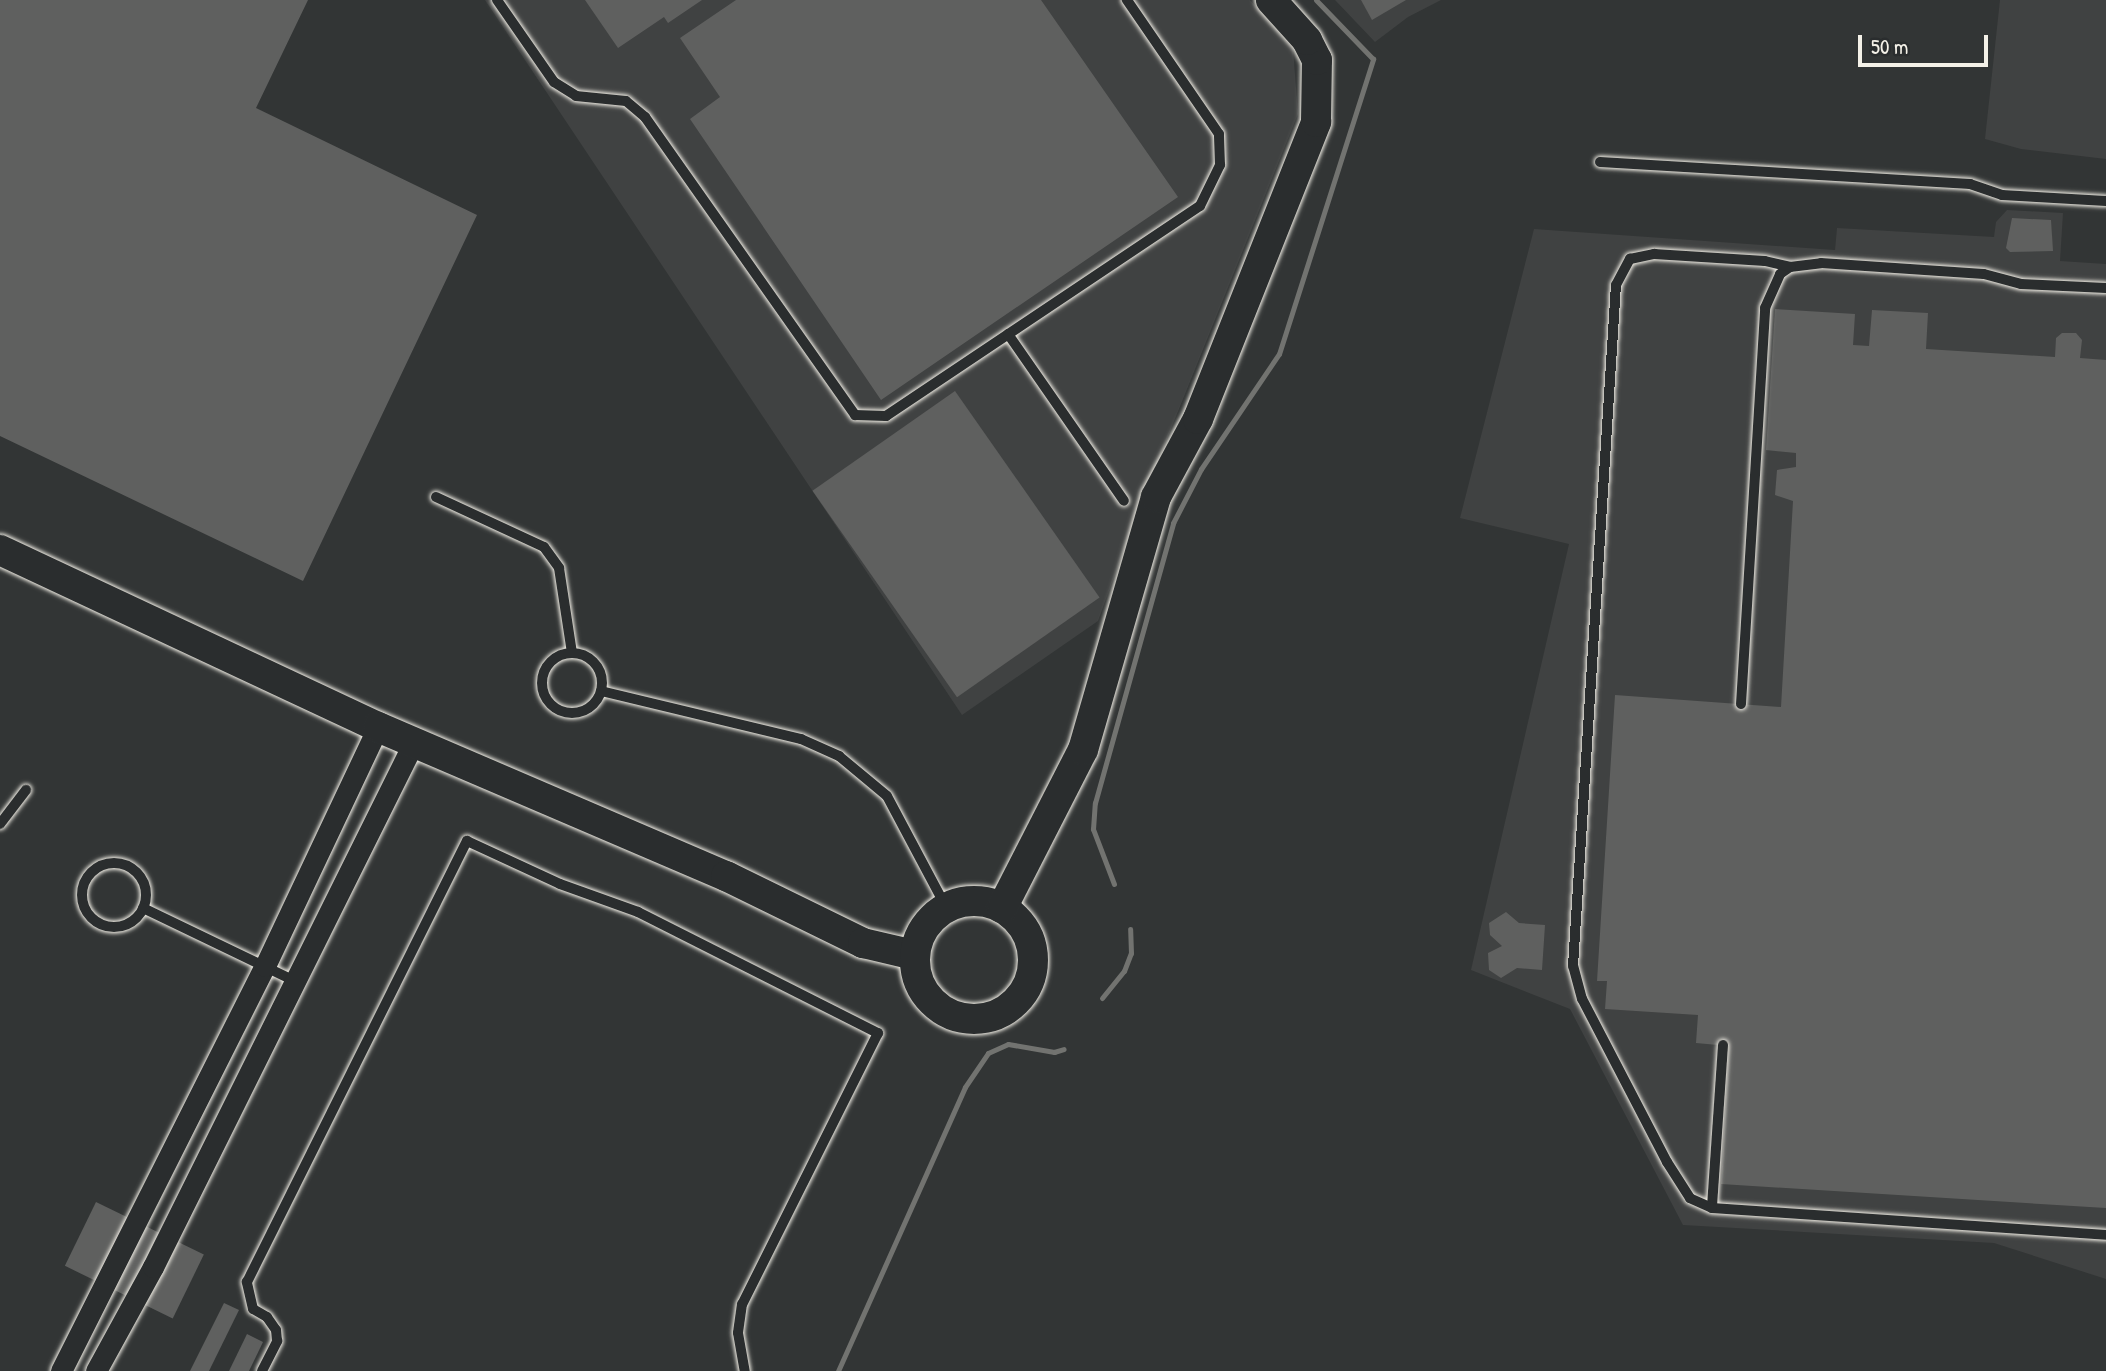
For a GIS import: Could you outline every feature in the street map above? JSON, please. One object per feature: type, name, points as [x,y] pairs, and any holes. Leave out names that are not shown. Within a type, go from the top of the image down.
[{"type":"street","points":[[1002,908],[1083,750],[1156,498],[1198,419],[1315,122],[1317,60],[1307,40],[1270,0]]},
{"type":"street","points":[[0,550],[378,727],[726,876],[863,943],[914,956]]},
{"type":"street","points":[[61,1371],[265,966],[378,727]]},
{"type":"street","points":[[96,1371],[153,1267],[414,742]]},
{"type":"street","points":[[984,902],[1002,908],[1022,927],[1033,959],[1030,980],[1005,1011],[987,1018],[949,1014],[922,990],[914,956],[925,928],[946,907],[984,902]]},
{"type":"lane","points":[[497,0],[554,82],[576,96],[626,101],[645,117],[855,415],[886,416],[1200,206],[1220,165],[1219,134],[1127,0]]},
{"type":"lane","points":[[1600,162],[1970,184],[2002,195],[2106,201]]},
{"type":"lane","points":[[2106,288],[2021,284],[1983,274],[1821,263],[1790,267],[1765,261],[1654,254],[1630,259],[1616,285],[1573,966],[1582,999],[1667,1161],[1690,1198],[1712,1208],[2106,1235]]},
{"type":"lane","points":[[1741,704],[1765,307],[1772,285],[1790,267]]},
{"type":"lane","points":[[1008,334],[1124,501]]},
{"type":"lane","points":[[436,497],[544,547],[559,568],[572,653]]},
{"type":"lane","points":[[572,653],[595,663],[601,691],[591,706],[572,713],[548,699],[545,671],[558,656],[572,653]]},
{"type":"lane","points":[[601,691],[801,739],[839,756],[887,796],[946,907]]},
{"type":"lane","points":[[0,824],[26,790]]},
{"type":"lane","points":[[262,1371],[277,1341],[276,1330],[267,1317],[253,1309],[247,1282],[467,842],[560,884],[639,912],[878,1033],[742,1304],[738,1334],[745,1371]]},
{"type":"lane","points":[[103,865],[123,865],[140,877],[144,908],[120,927],[100,924],[91,918],[82,899],[86,879],[103,865]]},
{"type":"lane","points":[[144,908],[295,981]]},
{"type":"lane","points":[[1712,1208],[1723,1045]]},
{"type":"shaded area","points":[[485,0],[1250,0],[1293,49],[1298,114],[1139,508],[1098,621],[962,715]]},
{"type":"shaded area","points":[[1335,0],[1441,0],[1408,17],[1375,42]]},
{"type":"shaded area","points":[[2000,0],[2106,0],[2106,159],[2021,149],[1985,139]]},
{"type":"shaded area","points":[[2007,210],[2063,213],[2060,261],[2106,264],[2106,1279],[1994,1243],[1683,1225],[1570,1009],[1471,970],[1569,544],[1460,518],[1534,229],[1835,250],[1837,228],[1994,237],[1996,222]]},
{"type":"building","points":[[0,0],[308,0],[256,108],[477,215],[303,581],[0,436]]},
{"type":"building","points":[[585,0],[702,0],[668,23],[664,17],[618,48]]},
{"type":"building","points":[[736,0],[1041,0],[1178,197],[881,400],[690,119],[720,97],[680,38]]},
{"type":"building","points":[[1361,0],[1406,0],[1372,20]]},
{"type":"building","points":[[2012,218],[2051,220],[2053,251],[2010,252],[2006,248]]},
{"type":"building","points":[[1775,309],[1855,314],[1853,345],[1869,346],[1872,310],[1928,313],[1926,349],[2055,357],[2056,338],[2062,333],[2076,333],[2082,340],[2080,358],[2106,360],[2106,1208],[1721,1184],[1729,1046],[1696,1043],[1698,1015],[1605,1009],[1607,981],[1597,981],[1615,695],[1781,707],[1793,501],[1775,495],[1777,470],[1796,467],[1796,453],[1766,450]]},
{"type":"building","points":[[955,391],[1100,597],[957,697],[812,491]]},
{"type":"building","points":[[1506,912],[1519,923],[1545,925],[1542,970],[1517,968],[1501,978],[1489,970],[1488,953],[1502,946],[1490,935],[1489,923]]},
{"type":"building","points":[[96,1202],[204,1255],[173,1318],[65,1266]]},
{"type":"building","points":[[224,1303],[239,1310],[209,1371],[190,1371]]},
{"type":"building","points":[[247,1334],[263,1342],[249,1371],[229,1371]]},
{"type":"waterway","points":[[1114,884],[1093,829],[1095,803],[1173,523],[1201,469],[1279,354],[1373,59],[1316,0]]},
{"type":"waterway","points":[[1102,998],[1124,971],[1131,953],[1130,929]]},
{"type":"waterway","points":[[838,1371],[965,1087],[988,1053],[1008,1044],[1054,1052],[1064,1049]]}]
